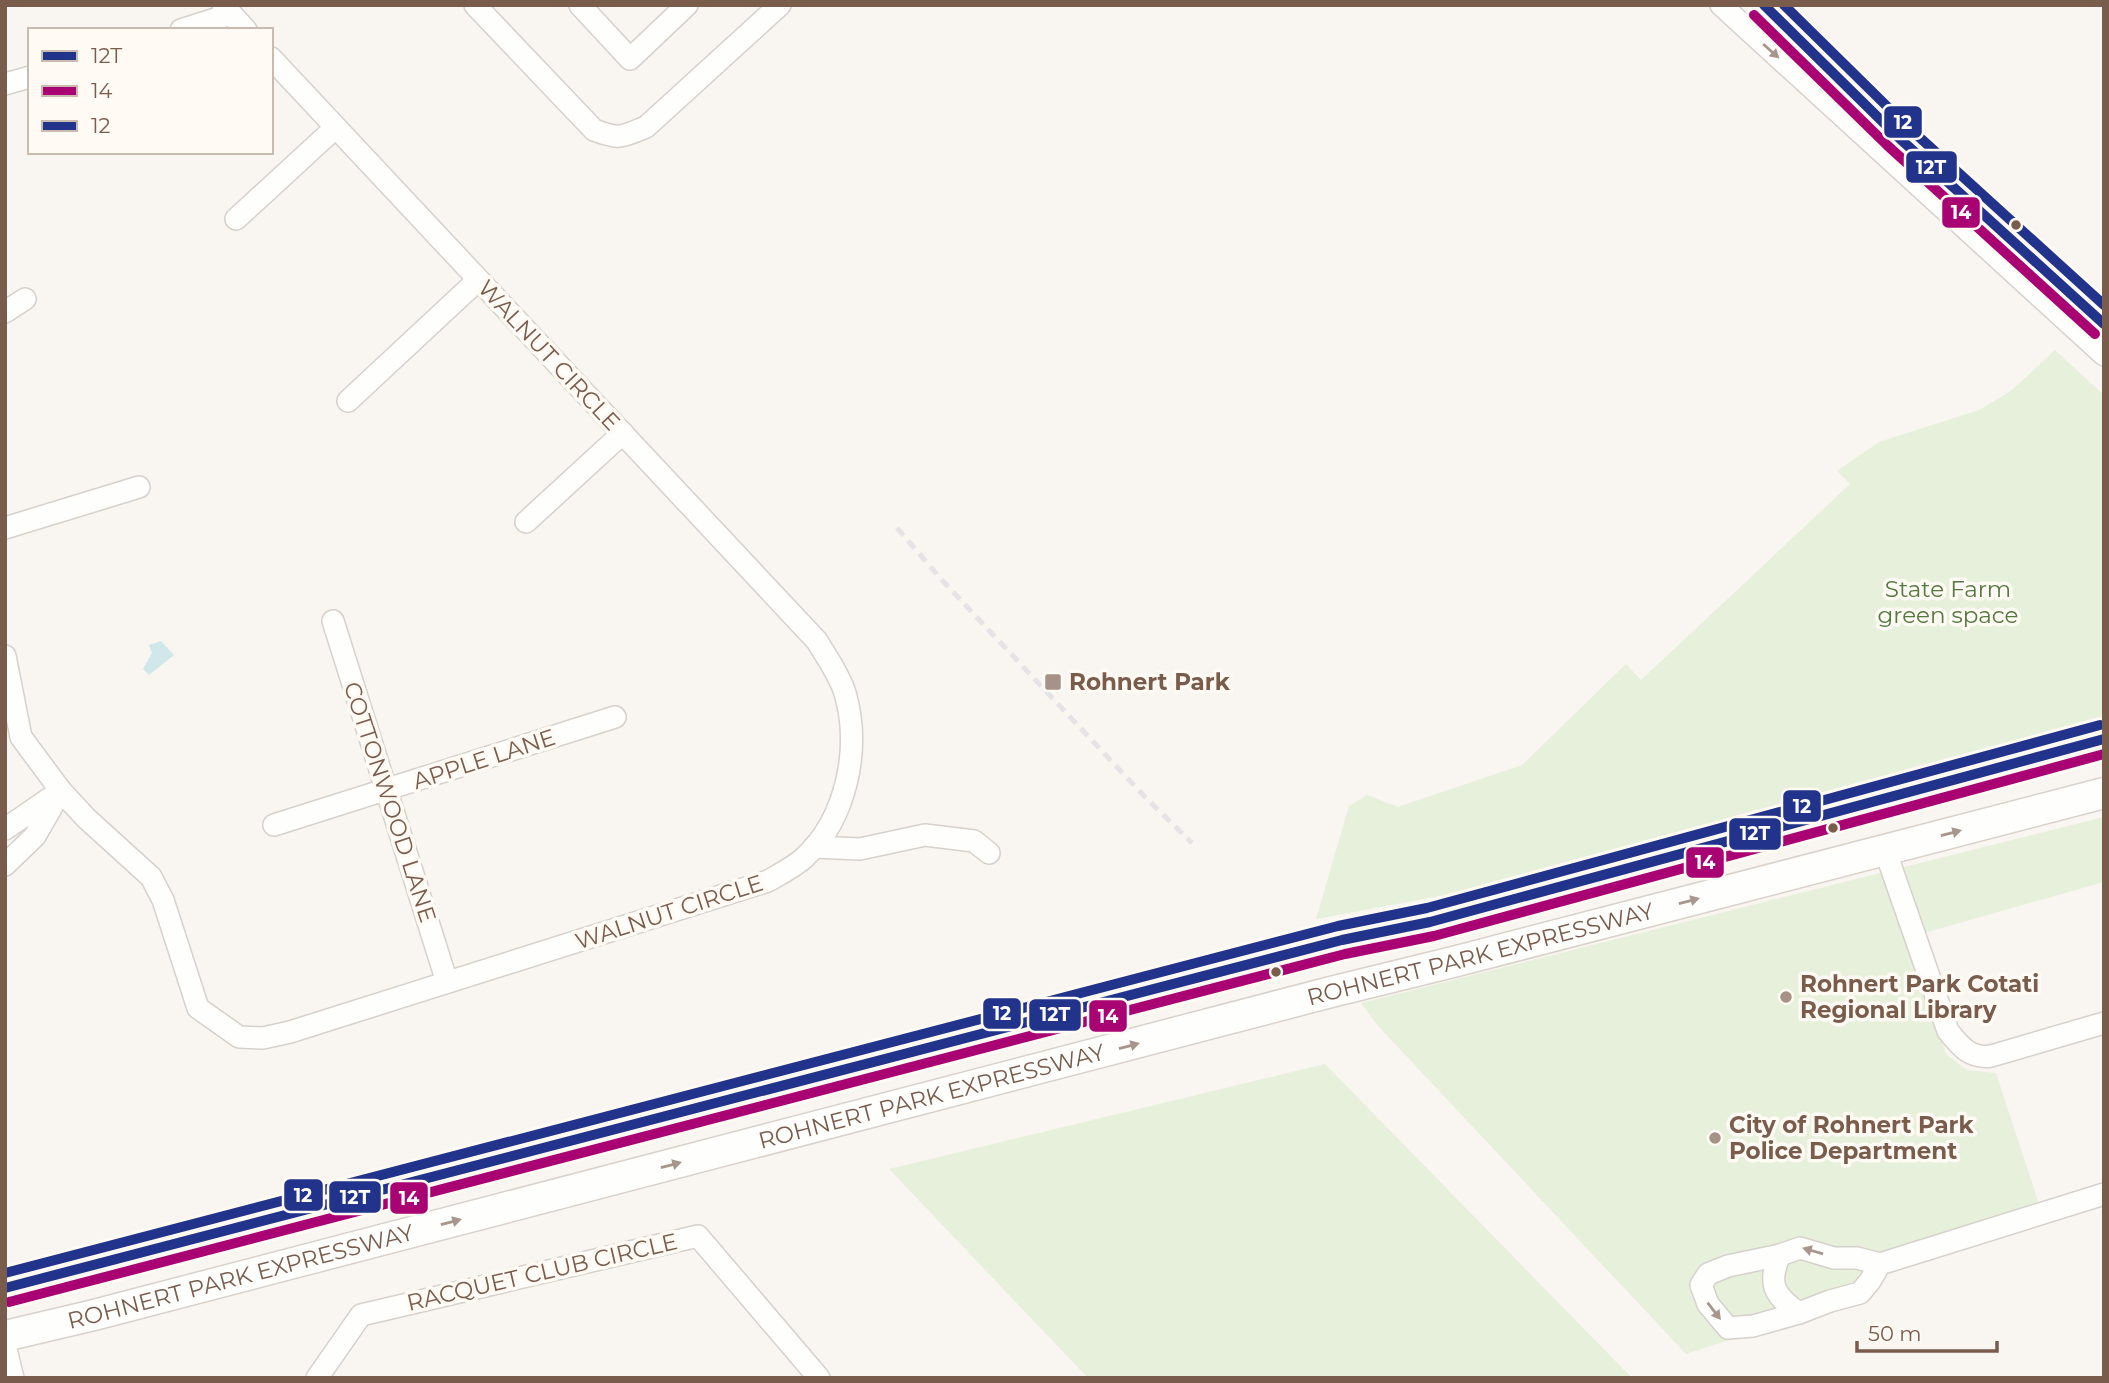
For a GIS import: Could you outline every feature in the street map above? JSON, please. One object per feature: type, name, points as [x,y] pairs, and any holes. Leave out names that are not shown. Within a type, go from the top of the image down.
[{"type":"main road","name":"ROHNERT PARK EXPRESSWAY","points":[[5,1288],[1342,940],[1430,922],[2104,739]]},
{"type":"main road","name":"ROHNERT PARK EXPRESSWAY","points":[[5,1336],[2104,793]]},
{"type":"street","points":[[475,5],[594,130],[614,137],[631,134],[646,127],[780,5]]},
{"type":"street","points":[[580,5],[630,59],[687,5]]},
{"type":"street","points":[[1721,5],[2104,355]]},
{"type":"street","points":[[1764,5],[1897,136],[2104,324]]},
{"type":"street","points":[[188,28],[233,16]]},
{"type":"street","name":"WALNUT CIRCLE","points":[[5,656],[21,737],[61,791],[86,818],[151,877],[163,900],[198,1008],[239,1037],[263,1038],[290,1032],[768,881],[803,860],[834,818],[850,767],[853,743],[845,692],[835,669],[817,641],[273,60]]},
{"type":"street","points":[[5,84],[28,78]]},
{"type":"street","points":[[236,219],[335,128]]},
{"type":"street","points":[[348,401],[478,280]]},
{"type":"street","points":[[5,312],[25,299]]},
{"type":"street","points":[[526,522],[623,433]]},
{"type":"street","points":[[5,528],[139,488]]},
{"type":"street","name":"COTTONWOOD LANE","points":[[333,621],[447,982]]},
{"type":"street","name":"APPLE LANE","points":[[274,825],[615,717]]},
{"type":"street","points":[[5,829],[61,791]]},
{"type":"street","points":[[5,865],[35,836],[61,791]]},
{"type":"street","points":[[814,847],[860,849],[925,835],[974,841],[989,853]]},
{"type":"street","points":[[1885,850],[1948,1031],[1964,1050],[1981,1057],[1991,1056],[2104,1023]]},
{"type":"street","points":[[1880,1264],[1860,1293],[1753,1326],[1728,1328],[1708,1304],[1701,1285],[1708,1274],[1728,1266],[1800,1248],[1834,1258],[1857,1258],[1880,1264],[2104,1194]]},
{"type":"street","name":"RACQUET CLUB CIRCLE","points":[[317,1378],[361,1315],[698,1236],[819,1378]]},
{"type":"street","points":[[1780,1255],[1773,1270],[1774,1289],[1785,1304],[1799,1313]]},
{"type":"street","points":[[5,1345],[13,1378]]},
{"type":"green space","name":"State Farm green space","points":[[2055,350],[2104,395],[2104,719],[1461,892],[1316,919],[1349,806],[1367,795],[1398,807],[1522,765],[1626,664],[1641,680],[1850,484],[1837,471],[1879,442],[1979,410],[2011,391]]},
{"type":"green space","points":[[2104,817],[2104,882],[1910,937],[1946,1054],[1967,1070],[1996,1073],[2039,1204],[1873,1254],[1869,1294],[1686,1354],[1379,1027],[1361,1003]]},
{"type":"green space","points":[[1325,1064],[1632,1378],[1088,1378],[889,1169]]},
{"type":"water","points":[[161,641],[174,655],[149,675],[143,669],[152,653],[149,645]]},
{"type":"railway","points":[[897,528],[941,579],[1144,796],[1192,843]]},
{"type":"transit line","name":"12T","points":[[1764,5],[1897,136],[2104,324]]},
{"type":"transit line","name":"12","points":[[1784,5],[1907,126],[2104,305]]},
{"type":"transit line","name":"14","points":[[1754,15],[1888,146],[2095,334]]},
{"type":"transit line","name":"12","points":[[5,1273],[1338,926],[1427,908],[2100,725]]},
{"type":"transit line","name":"12T","points":[[5,1288],[1342,940],[1430,922],[2104,739]]},
{"type":"transit line","name":"14","points":[[9,1302],[1345,954],[1434,936],[2104,754]]},
{"type":"place","name":"Rohnert Park","points":[[1053,682]]},
{"type":"place","name":"Rohnert Park Cotati Regional Library","points":[[1786,997]]},
{"type":"place","name":"City of Rohnert Park Police Department","points":[[1715,1138]]}]
